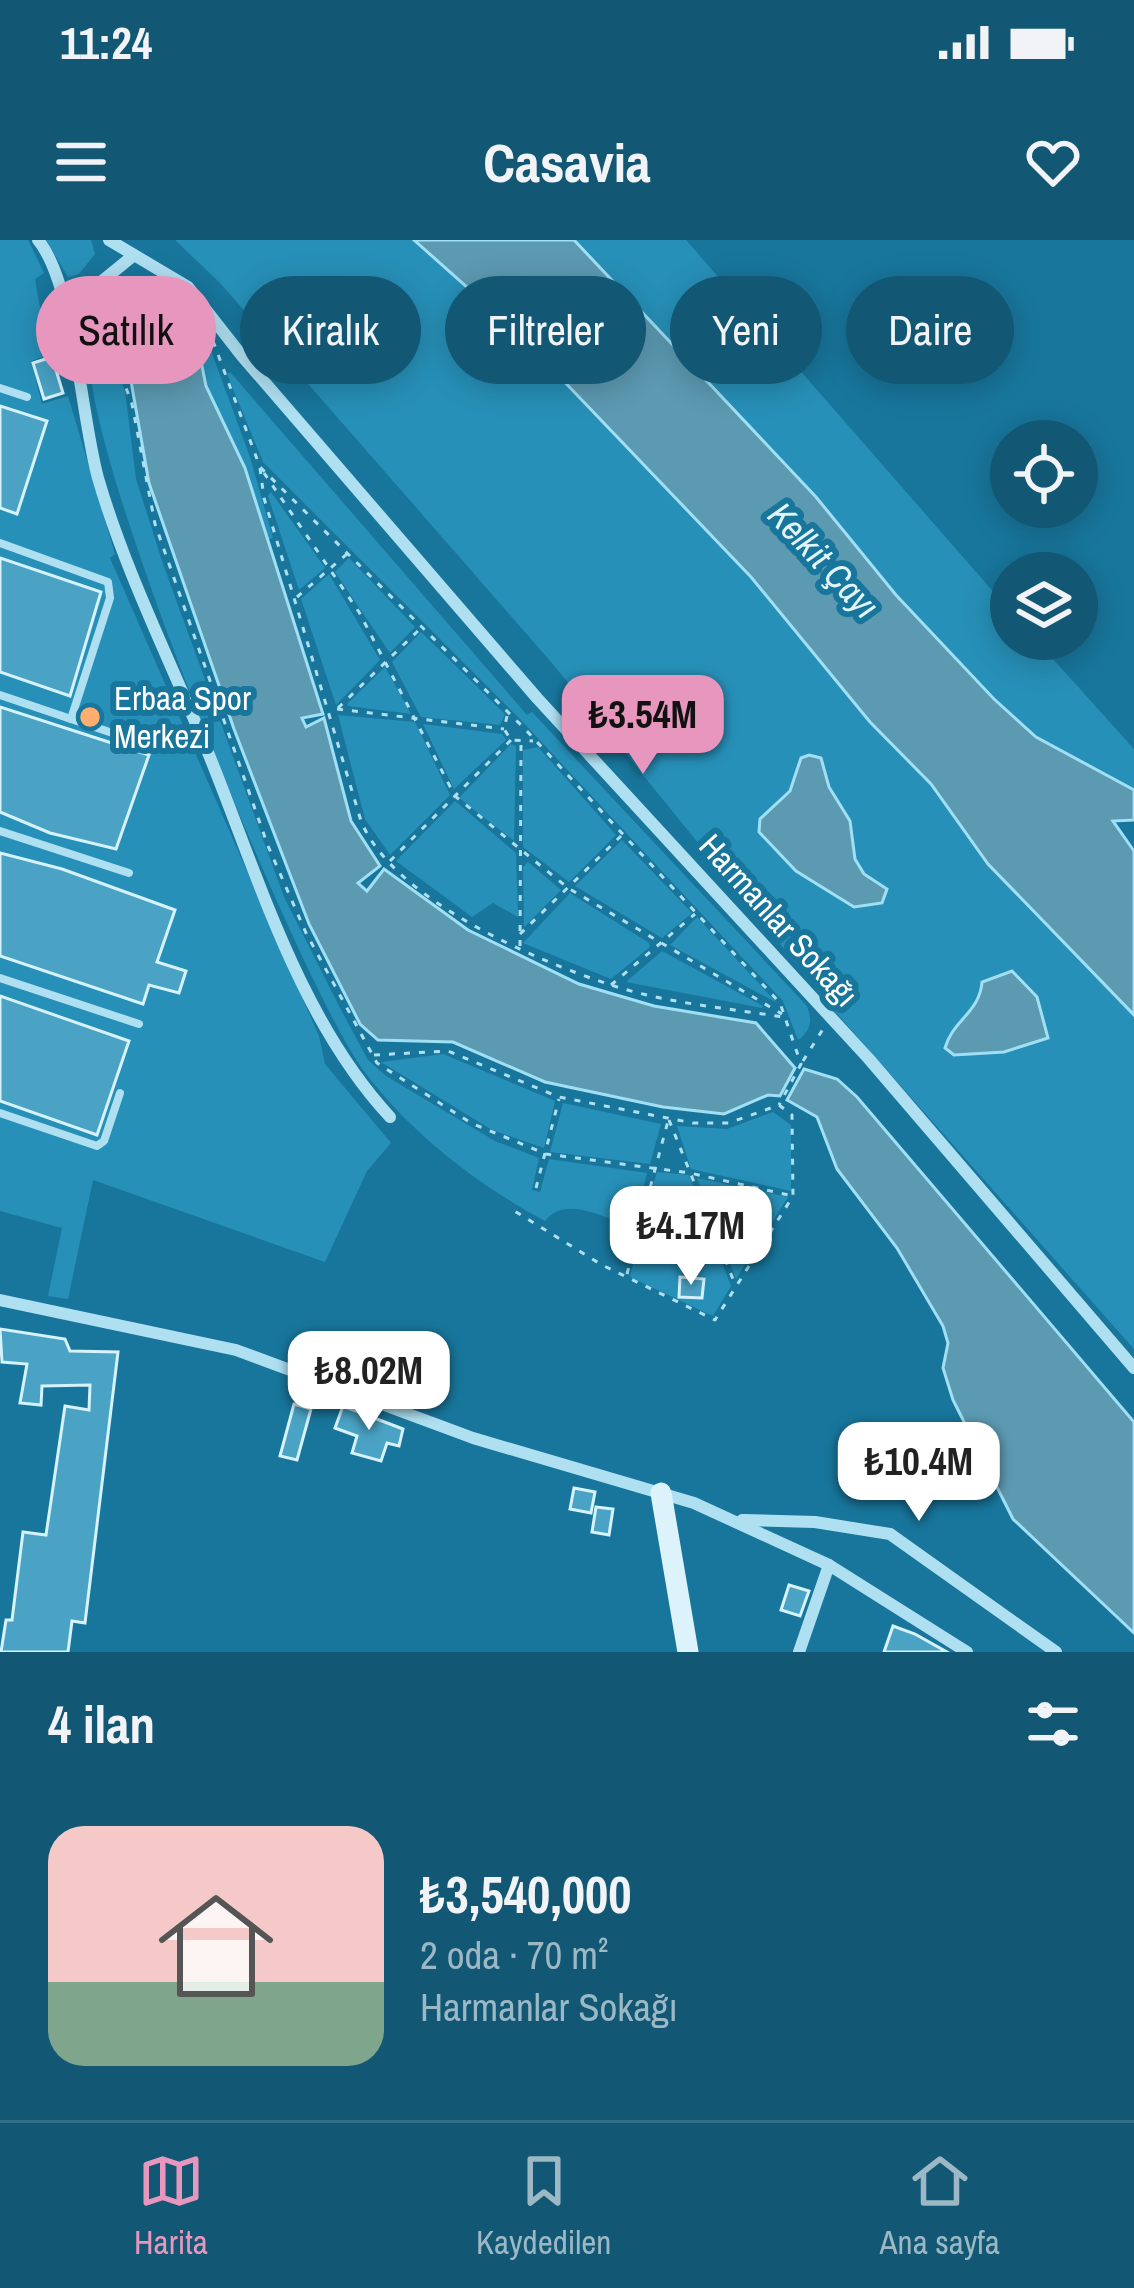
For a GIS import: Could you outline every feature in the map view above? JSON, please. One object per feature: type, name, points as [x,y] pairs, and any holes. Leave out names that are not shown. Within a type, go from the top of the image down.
[{"type":"street","points":[[38,240],[57,276]]},
{"type":"street","name":"Harmanlar Sokağı","points":[[110,240],[171,274],[206,304],[242,356],[537,698],[831,1017],[1134,1368]]},
{"type":"street","points":[[108,276],[134,255]]},
{"type":"street","points":[[79,384],[98,477],[124,550],[274,916],[342,1052],[390,1117]]},
{"type":"street","points":[[0,1300],[236,1350],[473,1438],[661,1492],[736,1520],[829,1565],[967,1652]]},
{"type":"street","points":[[661,1492],[688,1652]]},
{"type":"street","points":[[736,1520],[815,1522],[890,1534],[1056,1652]]},
{"type":"street","points":[[799,1652],[829,1565]]},
{"type":"lane","points":[[0,388],[28,397]]},
{"type":"lane","points":[[0,543],[108,582],[110,598],[70,718]]},
{"type":"lane","points":[[0,695],[148,745]]},
{"type":"lane","points":[[0,830],[129,873]]},
{"type":"lane","points":[[0,978],[139,1024]]},
{"type":"lane","points":[[0,1113],[97,1146],[104,1141],[120,1093]]},
{"type":"path","points":[[216,349],[260,467],[264,497],[334,711],[361,821],[388,862],[458,913],[520,948],[611,985],[787,1017]]},
{"type":"path","points":[[126,384],[155,524],[268,846],[306,933],[372,1055],[388,1072],[471,1123],[545,1154],[690,1172],[793,1196]]},
{"type":"path","points":[[260,467],[535,740],[780,1003],[801,1064]]},
{"type":"path","points":[[260,467],[386,661],[455,796],[568,888],[787,1017]]},
{"type":"path","points":[[296,598],[348,553]]},
{"type":"path","points":[[334,711],[421,628]]},
{"type":"path","points":[[334,711],[504,729]]},
{"type":"path","points":[[508,713],[504,729],[511,740],[520,744],[535,740]]},
{"type":"path","points":[[388,862],[511,740]]},
{"type":"path","points":[[520,744],[520,948]]},
{"type":"path","points":[[520,934],[622,835]]},
{"type":"path","points":[[611,985],[696,912]]},
{"type":"path","points":[[779,1106],[831,1017]]},
{"type":"path","points":[[372,1055],[448,1051],[559,1097],[669,1120],[715,1125],[779,1106],[788,1109],[794,1127],[793,1196],[715,1320],[626,1277],[508,1207]]},
{"type":"path","points":[[536,1188],[559,1097]]},
{"type":"path","points":[[626,1277],[652,1168],[669,1120]]},
{"type":"path","points":[[669,1120],[735,1286]]},
{"type":"shaded area","name":"Erbaa Spor Merkezi","points":[[0,240],[28,240],[44,273],[35,279],[36,359],[31,361],[42,404],[68,396],[115,554],[110,558],[319,1036],[325,1064],[391,1143],[367,1171],[325,1262],[93,1180],[68,1299],[48,1296],[62,1228],[0,1211]]},
{"type":"shaded area","points":[[46,240],[91,240],[95,254],[79,274],[67,276]]},
{"type":"shaded area","points":[[175,240],[414,240],[454,276],[445,276],[445,384],[567,384],[751,577],[870,722],[931,784],[988,864],[1134,1015],[1134,1349],[838,1015],[552,663],[308,384],[421,384],[421,276],[240,276],[240,306]]},
{"type":"shaded area","points":[[574,240],[686,240],[717,276],[670,276],[670,342],[646,316],[646,276],[608,276]]},
{"type":"shaded area","points":[[216,364],[273,538],[267,540],[245,468],[206,384],[216,384]]},
{"type":"shaded area","points":[[227,374],[527,715],[532,712],[806,1005],[810,1024],[802,1037],[798,1040],[783,1001],[520,719],[263,462]]},
{"type":"shaded area","points":[[93,384],[122,384],[136,479],[163,564],[284,897],[368,1060],[386,1076],[495,1141],[539,1158],[532,1190],[540,1192],[549,1159],[647,1173],[633,1229],[575,1209],[553,1213],[545,1221],[470,1174],[424,1136],[364,1071],[293,935],[196,709],[116,481]]},
{"type":"shaded area","points":[[710,384],[812,384],[990,588],[990,660],[1054,660],[1134,749],[1134,790],[1036,737],[994,699],[896,595],[816,497]]},
{"type":"shaded area","points":[[271,492],[325,568],[299,590],[268,496]]},
{"type":"shaded area","points":[[349,558],[415,627],[390,653],[335,572]]},
{"type":"shaded area","points":[[329,574],[380,660],[336,705],[301,599]]},
{"type":"shaded area","points":[[421,632],[505,714],[500,725],[421,717],[392,662]]},
{"type":"shaded area","points":[[385,667],[411,714],[348,706],[347,704]]},
{"type":"shaded area","points":[[338,715],[415,722],[450,795],[390,855],[365,819]]},
{"type":"shaded area","points":[[423,724],[502,734],[506,740],[454,789]]},
{"type":"shaded area","points":[[511,744],[516,746],[514,841],[459,798]]},
{"type":"shaded area","points":[[538,747],[616,835],[569,882],[523,847],[523,750]]},
{"type":"shaded area","points":[[455,801],[516,853],[518,917],[493,903],[472,917],[396,861]]},
{"type":"shaded area","points":[[622,840],[692,913],[662,938],[575,886]]},
{"type":"shaded area","points":[[528,862],[561,890],[524,927],[523,867]]},
{"type":"shaded area","points":[[570,893],[650,947],[611,979],[523,943]]},
{"type":"shaded area","points":[[697,917],[777,1003],[670,945]]},
{"type":"shaded area","points":[[662,951],[763,1006],[762,1008],[626,982]]},
{"type":"shaded area","points":[[443,1054],[555,1101],[544,1148],[492,1130],[381,1062]]},
{"type":"shaded area","points":[[563,1103],[661,1124],[650,1164],[550,1152]]},
{"type":"shaded area","points":[[773,1112],[791,1125],[791,1191],[691,1169],[677,1126],[727,1129]]},
{"type":"shaded area","points":[[657,1172],[689,1175],[707,1224],[642,1222]]},
{"type":"shaded area","points":[[697,1178],[788,1197],[736,1279]]},
{"type":"shaded area","points":[[642,1227],[709,1229],[731,1286],[713,1316],[630,1277]]},
{"type":"water","points":[[414,240],[574,240],[608,276],[454,276]]},
{"type":"water","name":"Kelkit Çayı","points":[[646,316],[670,342],[670,384],[710,384],[994,699],[1036,737],[1134,790],[1134,820],[1113,821],[1134,851],[1134,1015],[988,864],[931,784],[870,722],[751,577],[567,384],[646,384]]},
{"type":"water","points":[[131,384],[206,384],[245,468],[323,714],[302,718],[306,727],[324,718],[351,821],[380,866],[358,883],[367,891],[384,869],[468,930],[579,984],[654,1006],[756,1023],[795,1068],[780,1096],[768,1095],[724,1114],[663,1107],[545,1082],[453,1042],[378,1040],[360,1024],[309,924],[234,729],[149,483]]},
{"type":"water","points":[[801,758],[821,758],[829,787],[850,821],[855,859],[864,874],[887,889],[882,903],[854,907],[796,871],[759,832],[760,819],[790,791]]},
{"type":"water","points":[[1012,971],[1037,997],[1048,1038],[1004,1052],[954,1055],[945,1048],[976,1001],[982,982]]},
{"type":"water","points":[[804,1069],[837,1079],[857,1097],[1134,1422],[1134,1633],[1013,1519],[953,1400],[943,1368],[948,1343],[943,1326],[897,1248],[837,1169],[817,1117],[787,1100]]},
{"type":"building","points":[[39,384],[60,384],[63,393],[44,399]]},
{"type":"building","points":[[0,406],[47,421],[17,514],[0,508]]},
{"type":"building","points":[[0,558],[101,592],[70,696],[0,672]]},
{"type":"building","points":[[0,707],[149,755],[116,849],[50,833],[0,812]]},
{"type":"building","points":[[0,853],[62,869],[175,910],[157,962],[186,971],[179,993],[149,985],[143,1004],[0,956]]},
{"type":"building","points":[[0,996],[129,1041],[97,1135],[0,1101]]},
{"type":"building","points":[[680,1277],[704,1279],[702,1298],[679,1297]]},
{"type":"building","points":[[0,1329],[65,1339],[70,1351],[118,1352],[85,1623],[72,1621],[68,1652],[1,1652],[6,1620],[12,1620],[23,1532],[46,1535],[65,1406],[89,1410],[90,1385],[42,1386],[41,1405],[20,1403],[27,1364],[2,1362]]},
{"type":"building","points":[[294,1404],[311,1409],[297,1460],[280,1456]]},
{"type":"building","points":[[343,1406],[403,1429],[399,1446],[387,1443],[381,1461],[352,1453],[357,1436],[335,1428]]},
{"type":"building","points":[[574,1488],[595,1492],[591,1513],[570,1509]]},
{"type":"building","points":[[596,1507],[613,1509],[609,1535],[592,1532]]},
{"type":"building","points":[[789,1585],[809,1591],[800,1616],[781,1610]]},
{"type":"building","points":[[893,1626],[915,1634],[947,1652],[884,1652]]},
{"type":"place","name":"Erbaa Spor Merkezi","points":[[90,717]]}]
